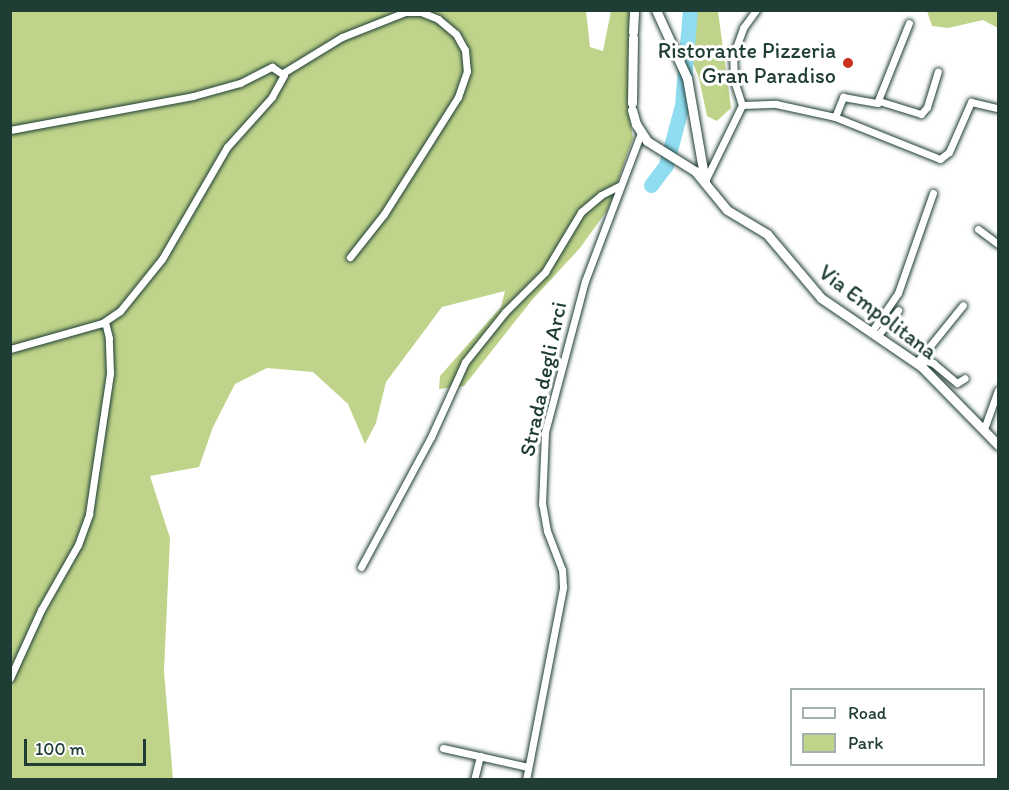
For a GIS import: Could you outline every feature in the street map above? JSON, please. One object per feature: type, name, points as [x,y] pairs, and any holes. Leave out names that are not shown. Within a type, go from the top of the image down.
[{"type":"main road","points":[[634,10],[632,106],[644,137]]},
{"type":"main road","points":[[656,10],[687,78],[705,181]]},
{"type":"main road","name":"Via Empolitana","points":[[644,137],[684,163],[705,181],[723,207],[767,234],[817,295],[918,360],[999,445]]},
{"type":"main road","points":[[684,163],[695,158],[700,147]]},
{"type":"street","points":[[705,181],[742,105],[734,80],[733,56],[744,25],[756,10]]},
{"type":"street","points":[[283,73],[342,37],[405,12],[421,12],[438,19],[456,34],[465,50],[467,74],[455,102],[380,220],[350,257]]},
{"type":"street","points":[[835,117],[843,97],[874,104],[879,101],[909,23]]},
{"type":"street","points":[[10,130],[193,96],[240,83],[272,67],[283,73]]},
{"type":"street","points":[[879,101],[921,114],[927,107],[938,72]]},
{"type":"street","points":[[10,349],[105,322],[124,307],[154,270],[224,151],[276,92],[283,81],[283,73]]},
{"type":"street","points":[[742,105],[776,104],[835,117],[940,159],[949,152],[971,102],[999,108]]},
{"type":"street","name":"Strada degli Arci","points":[[526,780],[563,587],[562,570],[543,511],[544,438],[580,296],[621,185],[644,137]]},
{"type":"street","points":[[361,567],[435,429],[465,362],[505,312],[548,268],[581,212],[602,195],[621,185]]},
{"type":"street","points":[[875,333],[898,292],[933,193]]},
{"type":"street","points":[[978,229],[999,244]]},
{"type":"street","points":[[963,305],[918,360],[933,363],[957,383],[965,378]]},
{"type":"street","points":[[875,333],[898,310]]},
{"type":"street","points":[[10,678],[36,619],[78,545],[89,514],[110,373],[109,338],[105,322]]},
{"type":"street","points":[[984,429],[999,390]]},
{"type":"street","points":[[442,748],[528,767]]},
{"type":"street","points":[[474,780],[480,756]]},
{"type":"green space","points":[[10,11],[586,11],[590,47],[603,51],[611,11],[630,11],[629,114],[633,138],[608,209],[580,248],[532,300],[464,386],[439,389],[440,376],[501,307],[505,291],[442,307],[386,382],[376,423],[365,444],[348,404],[313,372],[267,368],[235,384],[213,427],[199,467],[150,476],[170,538],[164,671],[173,779],[11,779]]},
{"type":"green space","points":[[688,11],[718,11],[731,108],[717,121],[707,116],[699,78],[687,48]]},
{"type":"green space","points":[[927,11],[998,11],[998,28],[983,20],[948,28],[932,26]]},
{"type":"waterway","points":[[651,185],[666,165],[682,105],[690,10]]},
{"type":"place","name":"Ristorante Pizzeria Gran Paradiso","points":[[848,63]]}]
